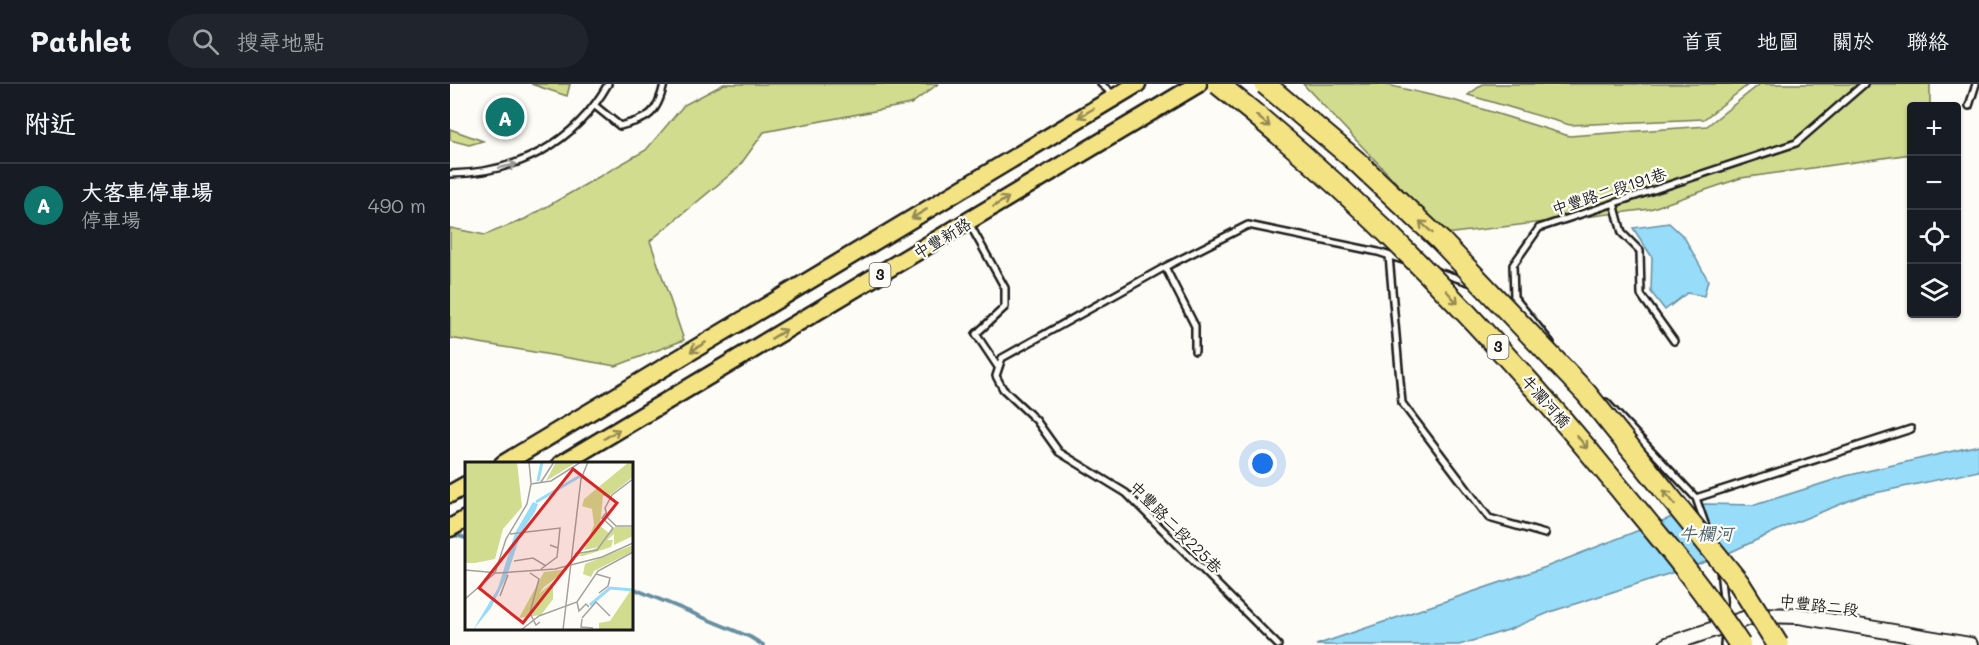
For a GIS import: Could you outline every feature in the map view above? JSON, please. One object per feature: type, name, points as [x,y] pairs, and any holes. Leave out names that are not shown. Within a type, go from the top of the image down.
[{"type":"highway","name":"牛瀾河橋","points":[[1218,84],[1339,185],[1421,263],[1562,417],[1713,603],[1740,645]]},
{"type":"highway","name":"牛瀾河橋","points":[[1265,84],[1356,161],[1441,241],[1586,393],[1739,584],[1778,645]]},
{"type":"main road","name":"中豐新路","points":[[505,462],[1137,84]]},
{"type":"main road","name":"中豐新路","points":[[564,462],[1198,84]]},
{"type":"main road","points":[[450,494],[465,486]]},
{"type":"main road","points":[[450,528],[465,520]]},
{"type":"street","name":"中豐路二段","points":[[1667,645],[1756,615],[1799,616],[1970,645]]},
{"type":"lane","points":[[450,174],[474,173],[520,163],[557,141],[585,117],[608,84]]},
{"type":"lane","points":[[594,105],[620,126],[645,119],[659,104],[664,84]]},
{"type":"lane","points":[[1101,84],[1116,96]]},
{"type":"lane","name":"中豐路二段191巷","points":[[1514,297],[1513,266],[1539,228],[1796,143],[1864,84]]},
{"type":"lane","points":[[1969,106],[1976,84]]},
{"type":"lane","points":[[1614,203],[1622,233],[1640,251],[1641,295],[1674,341]]},
{"type":"lane","name":"中豐路二段225巷","points":[[969,221],[1005,288],[1005,307],[976,334],[998,367],[996,376],[999,383],[1036,420],[1059,452],[1126,493],[1278,645]]},
{"type":"lane","points":[[998,367],[1002,358],[1165,267],[1248,225],[1389,256],[1514,297],[1559,353]]},
{"type":"lane","points":[[1389,256],[1402,403],[1489,519],[1545,534]]},
{"type":"lane","points":[[1165,267],[1195,326],[1195,351]]},
{"type":"lane","points":[[1599,396],[1696,498],[1719,567],[1725,625],[1724,645]]},
{"type":"lane","points":[[1696,498],[1911,429]]},
{"type":"green space","points":[[531,84],[570,84],[567,96]]},
{"type":"green space","points":[[724,84],[938,84],[911,104],[764,132],[738,168],[650,241],[684,340],[616,366],[450,338],[450,228],[485,235],[525,219],[646,150],[684,105]]},
{"type":"green space","points":[[1303,84],[1383,84],[1456,101],[1569,136],[1707,126],[1760,84],[1930,84],[1930,102],[1907,102],[1907,155],[1741,178],[1650,209],[1445,234]]},
{"type":"green space","points":[[1483,84],[1749,84],[1704,119],[1570,125],[1468,95]]},
{"type":"green space","points":[[450,129],[483,141],[469,145],[450,140]]},
{"type":"water","points":[[1669,223],[1684,237],[1708,280],[1704,296],[1687,293],[1665,310],[1651,292],[1652,257],[1633,228]]},
{"type":"water","name":"牛欄河","points":[[1979,445],[1979,471],[1861,496],[1789,525],[1718,558],[1553,611],[1508,630],[1459,645],[1316,645],[1546,567],[1705,504],[1755,505],[1846,476]]},
{"type":"waterway","name":"牛欄河","points":[[451,534],[465,538]]},
{"type":"waterway","name":"牛欄河","points":[[633,588],[750,637],[763,645]]},
{"type":"place","name":"大客車停車場","points":[[505,117]]}]
